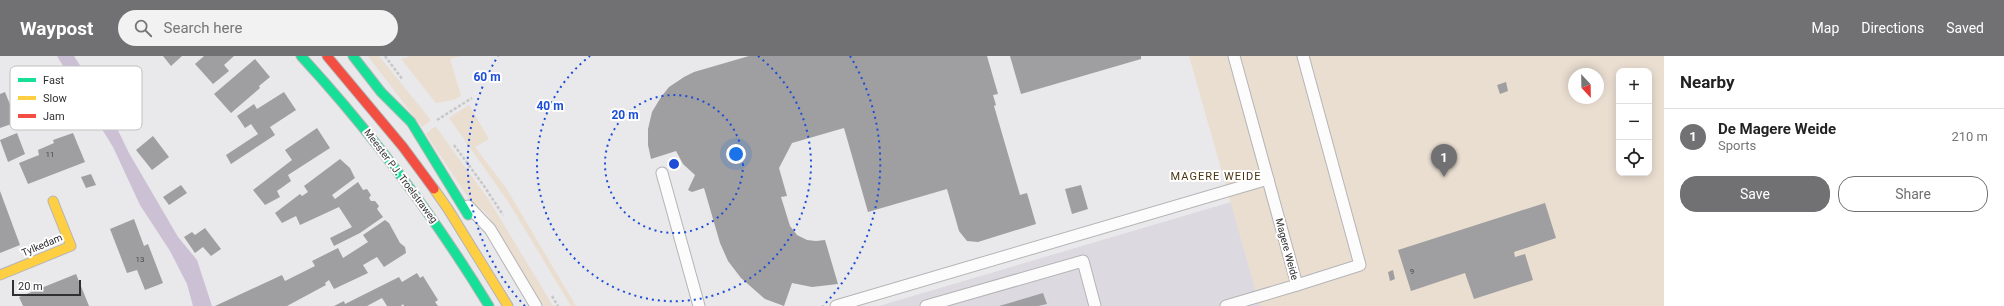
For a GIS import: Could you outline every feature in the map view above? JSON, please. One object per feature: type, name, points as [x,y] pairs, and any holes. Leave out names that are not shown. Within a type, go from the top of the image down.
[{"type":"main road","name":"Meester P.J. Troelstraweg","points":[[301,56],[335,93],[389,158],[446,239],[489,306]]},
{"type":"main road","name":"Meester P.J. Troelstraweg","points":[[327,56],[403,148],[462,229],[508,306]]},
{"type":"main road","points":[[353,56],[381,92],[411,122],[474,226]]},
{"type":"main road","name":"Tylkedam","points":[[0,275],[71,246],[53,200]]},
{"type":"lane","name":"Magere Weide","points":[[1234,56],[1297,285],[1360,265],[1303,56]]},
{"type":"lane","points":[[662,172],[699,306]]},
{"type":"lane","points":[[836,306],[1268,179]]},
{"type":"lane","points":[[457,196],[490,229],[536,306]]},
{"type":"lane","points":[[446,239],[462,229],[474,226]]},
{"type":"lane","points":[[926,306],[1083,261],[1095,306]]},
{"type":"lane","points":[[1226,306],[1297,285]]},
{"type":"path","points":[[385,56],[408,86]]},
{"type":"path","points":[[436,121],[472,98]]},
{"type":"path","points":[[431,115],[440,127]]},
{"type":"path","points":[[449,139],[484,186],[503,216]]},
{"type":"path","points":[[550,293],[558,306]]},
{"type":"shaded area","points":[[57,56],[74,56],[80,66],[63,66]]},
{"type":"shaded area","points":[[368,56],[379,56],[430,119],[430,121],[422,127]]},
{"type":"shaded area","points":[[410,56],[461,56],[450,59],[461,96],[453,100],[436,103],[401,59]]},
{"type":"shaded area","points":[[1189,56],[1664,56],[1664,306],[1260,306]]},
{"type":"shaded area","points":[[469,105],[489,139],[475,147],[506,188],[576,306],[571,306],[509,203],[449,118]]},
{"type":"shaded area","points":[[436,127],[489,200],[553,306],[543,306],[487,214],[471,202],[426,134]]},
{"type":"shaded area","points":[[103,130],[118,130],[129,153],[178,237],[197,260],[212,306],[193,306],[187,284],[170,251],[140,205],[113,147]]},
{"type":"shaded area","points":[[1231,202],[1260,306],[879,306]]},
{"type":"building","points":[[163,56],[182,56],[171,66]]},
{"type":"building","points":[[204,56],[234,56],[224,65],[229,71],[213,84],[195,64]]},
{"type":"building","points":[[749,56],[987,56],[998,94],[993,95],[996,105],[994,106],[1020,195],[1027,193],[1036,224],[978,242],[967,241],[959,231],[947,189],[868,212],[844,128],[792,143],[779,168],[787,196],[781,197],[790,226],[797,235],[807,240],[825,240],[838,284],[812,287],[792,283],[784,306],[765,299],[741,278],[728,261],[720,243],[704,188],[692,192],[688,190],[695,175],[683,164],[676,151],[651,159],[648,145],[648,129],[652,112],[669,87],[694,72]]},
{"type":"building","points":[[1010,56],[1141,56],[1141,59],[1021,94]]},
{"type":"building","points":[[255,59],[270,77],[259,86],[260,88],[231,113],[214,94]]},
{"type":"building","points":[[1506,82],[1508,91],[1500,94],[1497,85]]},
{"type":"building","points":[[5,92],[10,104],[10,124],[0,128],[0,94]]},
{"type":"building","points":[[284,92],[296,110],[270,127],[275,135],[231,164],[226,155],[258,134],[251,124],[245,128],[237,116],[254,104],[257,109]]},
{"type":"building","points":[[317,128],[330,148],[288,175],[291,181],[277,191],[280,197],[265,205],[253,190],[292,160],[285,150]]},
{"type":"building","points":[[17,133],[25,154],[8,162],[0,140]]},
{"type":"building","points":[[73,133],[85,162],[28,184],[19,163],[39,155],[38,150],[54,143],[53,140]]},
{"type":"building","points":[[153,136],[169,157],[152,170],[136,150]]},
{"type":"building","points":[[340,159],[350,168],[355,178],[332,195],[335,199],[358,182],[363,190],[367,189],[371,195],[369,198],[371,201],[375,201],[379,206],[377,209],[383,217],[360,233],[334,246],[330,238],[352,227],[339,207],[300,225],[296,216],[282,223],[275,213],[300,194],[302,196],[308,192],[304,186]]},
{"type":"building","points":[[91,174],[96,185],[86,188],[81,177]]},
{"type":"building","points":[[181,185],[187,193],[169,205],[163,197]]},
{"type":"building","points":[[1081,185],[1088,209],[1072,214],[1065,189]]},
{"type":"building","points":[[0,191],[20,245],[0,253]]},
{"type":"building","points":[[1545,203],[1556,238],[1514,252],[1515,257],[1525,254],[1533,280],[1474,299],[1465,273],[1411,291],[1398,250]]},
{"type":"building","points":[[134,219],[144,246],[148,244],[163,283],[145,290],[137,270],[127,273],[110,229]]},
{"type":"building","points":[[385,220],[389,223],[400,243],[405,247],[406,253],[384,267],[377,257],[363,265],[368,273],[334,289],[329,280],[325,283],[326,285],[287,306],[215,306],[282,275],[285,281],[315,266],[312,261],[338,248],[343,258],[368,242],[363,235]]},
{"type":"building","points":[[205,228],[221,249],[211,256],[203,247],[195,253],[184,237],[192,232],[195,235]]},
{"type":"building","points":[[1393,270],[1395,279],[1390,281],[1388,272]]},
{"type":"building","points":[[417,273],[420,278],[423,276],[438,300],[435,302],[438,306],[404,306],[403,304],[401,306],[387,306],[382,298],[367,306],[334,306],[344,301],[345,304],[399,277],[402,282]]},
{"type":"building","points":[[76,274],[89,306],[23,306],[19,297]]},
{"type":"building","points":[[1043,293],[1047,304],[1038,306],[999,306]]},
{"type":"traffic: fast","points":[[301,56],[353,115],[401,176],[446,240],[489,306]]},
{"type":"traffic: fast","points":[[353,56],[381,92],[411,122],[468,215]]},
{"type":"traffic: slow","points":[[434,189],[508,306]]},
{"type":"traffic: slow","points":[[0,275],[71,246],[53,201]]},
{"type":"traffic: jam","points":[[327,56],[403,147],[434,189]]},
{"type":"place","name":"De Magere Weide","points":[[1444,177]]},
{"type":"district","name":"MAGERE WEIDE","points":[[1216,176]]}]
